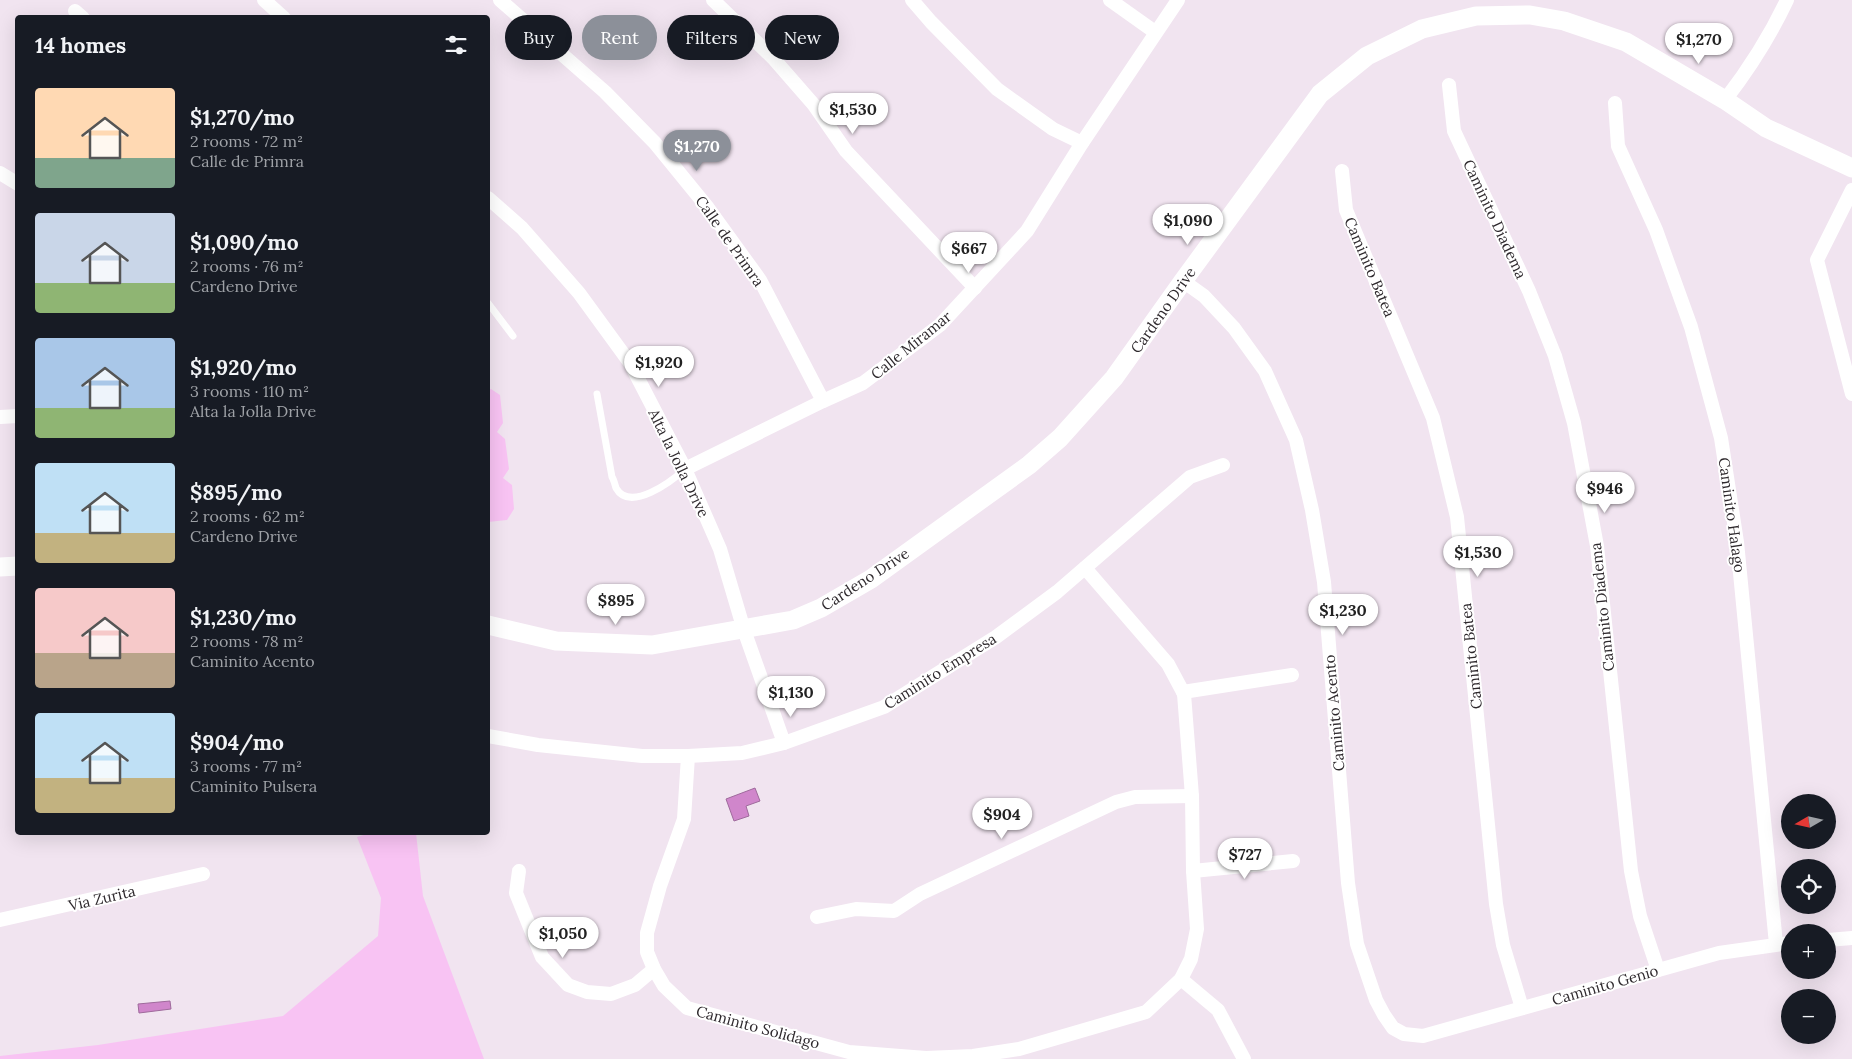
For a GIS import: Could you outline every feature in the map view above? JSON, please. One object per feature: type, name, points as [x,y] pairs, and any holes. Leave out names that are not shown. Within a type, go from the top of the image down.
[{"type":"street","points":[[264,0],[281,15]]},
{"type":"street","name":"Calle de Primra","points":[[500,0],[605,92],[655,143],[679,172],[708,208],[760,280],[824,401]]},
{"type":"street","points":[[713,0],[774,58],[814,105],[846,151],[975,288]]},
{"type":"street","points":[[912,0],[997,89],[1053,129],[1082,143]]},
{"type":"street","points":[[1110,0],[1155,32]]},
{"type":"street","name":"Calle Miramar","points":[[685,469],[863,384],[940,325],[1027,231],[1082,143],[1178,0]]},
{"type":"street","points":[[1725,100],[1741,79],[1775,26],[1787,0]]},
{"type":"street","name":"Cardeno Drive","points":[[490,625],[556,641],[652,644],[744,630],[793,620],[821,608],[871,578],[1029,465],[1060,438],[1114,378],[1320,94],[1367,56],[1422,28],[1476,16],[1530,15],[1564,21],[1626,42],[1725,100],[1766,128],[1852,168]]},
{"type":"street","name":"Caminito Diadema","points":[[1449,85],[1454,130],[1529,291],[1555,356],[1574,423],[1597,546],[1631,871],[1640,916],[1658,970]]},
{"type":"street","name":"Caminito Halago","points":[[1615,103],[1618,146],[1656,230],[1691,327],[1721,438],[1737,542],[1781,926]]},
{"type":"street","name":"Caminito Batea","points":[[1342,171],[1346,210],[1433,418],[1457,517],[1496,904],[1503,945],[1522,1008]]},
{"type":"street","points":[[0,173],[15,182]]},
{"type":"street","points":[[1852,190],[1817,260],[1852,394]]},
{"type":"street","name":"Alta la Jolla Drive","points":[[490,200],[522,228],[579,293],[630,363],[685,469],[720,549],[744,630],[784,743]]},
{"type":"street","name":"Caminito Acento","points":[[1183,281],[1204,296],[1234,328],[1265,371],[1296,440],[1312,510],[1324,582],[1348,883],[1357,944],[1376,1000],[1393,1028],[1404,1034],[1422,1036]]},
{"type":"street","points":[[0,417],[15,416]]},
{"type":"street","name":"Caminito Empresa","points":[[490,736],[598,753],[642,756],[742,753],[784,743],[884,707],[996,637],[1057,592],[1190,476],[1223,465]]},
{"type":"street","points":[[0,567],[15,566]]},
{"type":"street","name":"Caminito Solidago","points":[[688,756],[684,819],[660,886],[647,933],[648,952],[654,969],[664,986],[687,1008],[849,1052],[926,1058],[973,1056],[1018,1049],[1146,1012],[1181,979],[1191,959],[1197,929],[1193,871],[1192,796],[1183,692],[1168,664],[1085,568]]},
{"type":"street","points":[[1183,692],[1292,675]]},
{"type":"street","points":[[817,918],[856,909],[894,911],[920,894],[1116,802],[1135,797],[1192,796]]},
{"type":"street","points":[[1193,871],[1293,861]]},
{"type":"street","points":[[519,871],[516,893],[542,958],[568,985],[587,992],[611,994],[635,985],[654,969]]},
{"type":"street","name":"Via Zurita","points":[[0,920],[203,874]]},
{"type":"street","points":[[1836,939],[1852,938]]},
{"type":"street","name":"Caminito Genio","points":[[1422,1036],[1719,953],[1781,943]]},
{"type":"street","points":[[1181,979],[1218,1010],[1244,1059]]},
{"type":"lane","points":[[490,306],[513,336]]},
{"type":"lane","points":[[597,394],[612,477],[617,490],[629,497],[646,495],[672,480],[685,469]]},
{"type":"shaded area","points":[[490,389],[500,395],[503,423],[497,432],[505,439],[509,469],[503,478],[512,485],[514,509],[507,520],[490,522]]},
{"type":"shaded area","points":[[755,788],[760,801],[746,806],[749,816],[734,821],[726,799]]},
{"type":"shaded area","points":[[364,835],[416,835],[423,896],[484,1059],[0,1059],[0,1056],[98,1045],[283,1016],[378,936],[381,898],[357,837]]},
{"type":"shaded area","points":[[170,1001],[171,1009],[139,1013],[138,1004]]}]
